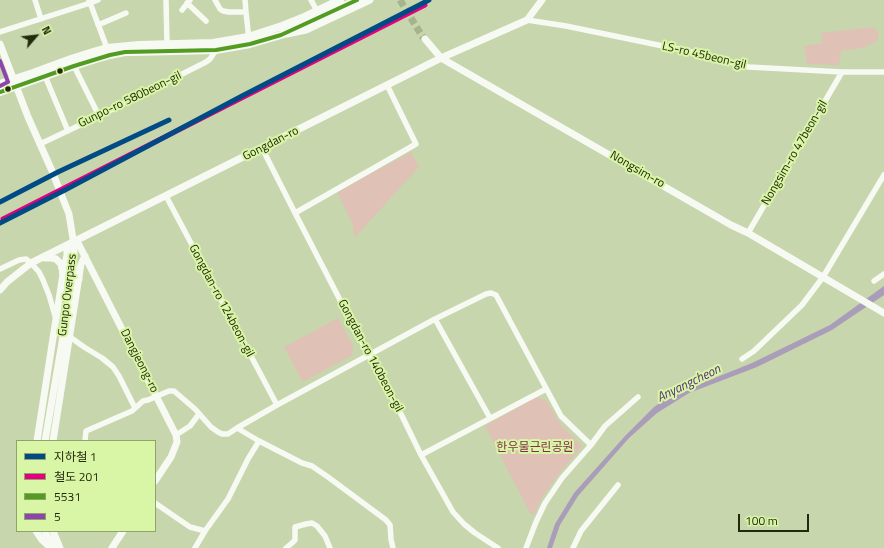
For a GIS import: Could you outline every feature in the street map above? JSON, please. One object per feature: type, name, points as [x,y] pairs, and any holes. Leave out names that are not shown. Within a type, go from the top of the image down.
[{"type":"main road","points":[[0,92],[33,74],[86,54],[107,48],[139,44],[222,42],[248,37],[282,26],[317,11],[330,2],[340,0]]},
{"type":"main road","points":[[0,84],[15,83],[45,76],[96,58],[125,52],[216,50],[250,44],[281,35],[357,0]]},
{"type":"main road","points":[[125,52],[122,50],[123,48],[139,44]]},
{"type":"street","points":[[35,0],[40,19]]},
{"type":"street","points":[[0,32],[98,0]]},
{"type":"street","points":[[166,0],[167,44]]},
{"type":"street","points":[[215,0],[220,10],[229,12],[246,12]]},
{"type":"street","points":[[240,46],[249,42],[245,0]]},
{"type":"street","points":[[311,0],[317,11]]},
{"type":"street","points":[[281,35],[306,30],[370,0]]},
{"type":"street","name":"Gongdan-ro","points":[[0,290],[7,282],[31,263],[441,58],[527,20],[542,0]]},
{"type":"street","points":[[90,2],[107,48]]},
{"type":"street","points":[[182,10],[188,2],[206,21]]},
{"type":"street","points":[[98,25],[126,13]]},
{"type":"street","name":"LS-ro 45beon-gil","points":[[527,20],[566,26],[692,52],[749,67],[842,72],[884,72]]},
{"type":"street","name":"Nongsim-ro","points":[[425,39],[441,58],[731,225],[748,233],[822,278],[884,312]]},
{"type":"street","name":"Gunpo Overpass","points":[[0,44],[65,204],[71,227],[74,254],[71,290],[45,440]]},
{"type":"street","name":"Gunpo-ro 580beon-gil","points":[[40,144],[206,62],[216,50]]},
{"type":"street","points":[[74,66],[98,116]]},
{"type":"street","name":"Nongsim-ro 47beon-gil","points":[[748,233],[842,72]]},
{"type":"street","points":[[45,76],[68,131]]},
{"type":"street","points":[[295,213],[416,144],[387,85]]},
{"type":"street","name":"Gongdan-ro 140beon-gil","points":[[262,148],[369,356],[453,512],[475,533],[498,548]]},
{"type":"street","points":[[742,359],[754,351],[802,304],[822,278],[884,175]]},
{"type":"street","name":"Gongdan-ro 124beon-gil","points":[[166,196],[277,405]]},
{"type":"street","name":"Dangjeong-ro","points":[[77,241],[176,435]]},
{"type":"street","points":[[37,440],[67,246]]},
{"type":"street","points":[[53,440],[81,264],[85,256]]},
{"type":"street","points":[[43,258],[52,258],[61,264],[63,274]]},
{"type":"street","points":[[0,269],[19,260],[26,259],[31,263],[39,272],[43,280],[49,295],[56,322]]},
{"type":"street","points":[[63,274],[72,268],[78,273],[79,279]]},
{"type":"street","points":[[874,281],[884,274]]},
{"type":"street","points":[[85,440],[86,431],[132,411],[143,401],[157,397],[169,391],[174,391],[190,404],[210,427],[222,434],[228,434],[277,405],[435,319],[491,293],[496,295],[561,416],[591,445]]},
{"type":"street","points":[[435,319],[490,418]]},
{"type":"street","points":[[70,337],[113,367],[135,408]]},
{"type":"street","points":[[421,455],[546,389]]},
{"type":"street","points":[[526,548],[545,502],[562,478],[591,445],[605,426],[638,397]]},
{"type":"street","points":[[156,480],[171,457],[177,442],[176,435],[190,426],[199,414]]},
{"type":"street","points":[[237,428],[302,463],[312,466],[381,516],[390,525],[393,548]]},
{"type":"street","points":[[195,548],[205,531],[228,499],[248,459],[259,441]]},
{"type":"street","points":[[573,548],[581,531],[618,485]]},
{"type":"street","points":[[156,504],[190,527],[205,531]]},
{"type":"street","points":[[286,548],[295,540],[295,527],[312,523],[317,526],[325,536],[330,548]]},
{"type":"street","points":[[37,532],[42,540],[51,548]]},
{"type":"street","points":[[45,532],[56,548]]},
{"type":"street","points":[[53,532],[60,548]]},
{"type":"street","points":[[112,548],[122,532]]},
{"type":"green space","points":[[874,27],[879,34],[877,40],[862,48],[841,51],[839,65],[807,64],[804,46],[823,43],[821,33]]},
{"type":"green space","points":[[411,152],[419,167],[355,237],[352,223],[337,192]]},
{"type":"green space","points":[[338,318],[353,346],[352,355],[303,382],[284,347]]},
{"type":"green space","name":"한우물근린공원","points":[[536,397],[547,401],[560,424],[582,446],[558,475],[542,498],[534,515],[530,513],[485,426]]},
{"type":"shaded area","points":[[884,286],[884,295],[832,330],[757,367],[689,393],[657,413],[629,438],[578,496],[560,525],[552,548],[547,548],[555,524],[574,493],[625,436],[654,407],[670,396],[752,363],[830,325]]},
{"type":"tunnel","points":[[400,0],[425,39]]},
{"type":"metro line","name":"1","points":[[0,223],[429,0]]},
{"type":"metro line","name":"1","points":[[0,202],[58,172],[169,120]]},
{"type":"rail line","name":"201","points":[[3,219],[425,5]]},
{"type":"transit line","name":"5531","points":[[0,92],[74,66],[125,52],[216,50],[250,44],[281,35],[357,0]]},
{"type":"transit line","name":"5","points":[[0,61],[8,82],[0,86]]},
{"type":"water label","name":"Anyangcheon","points":[[689,384]]}]
